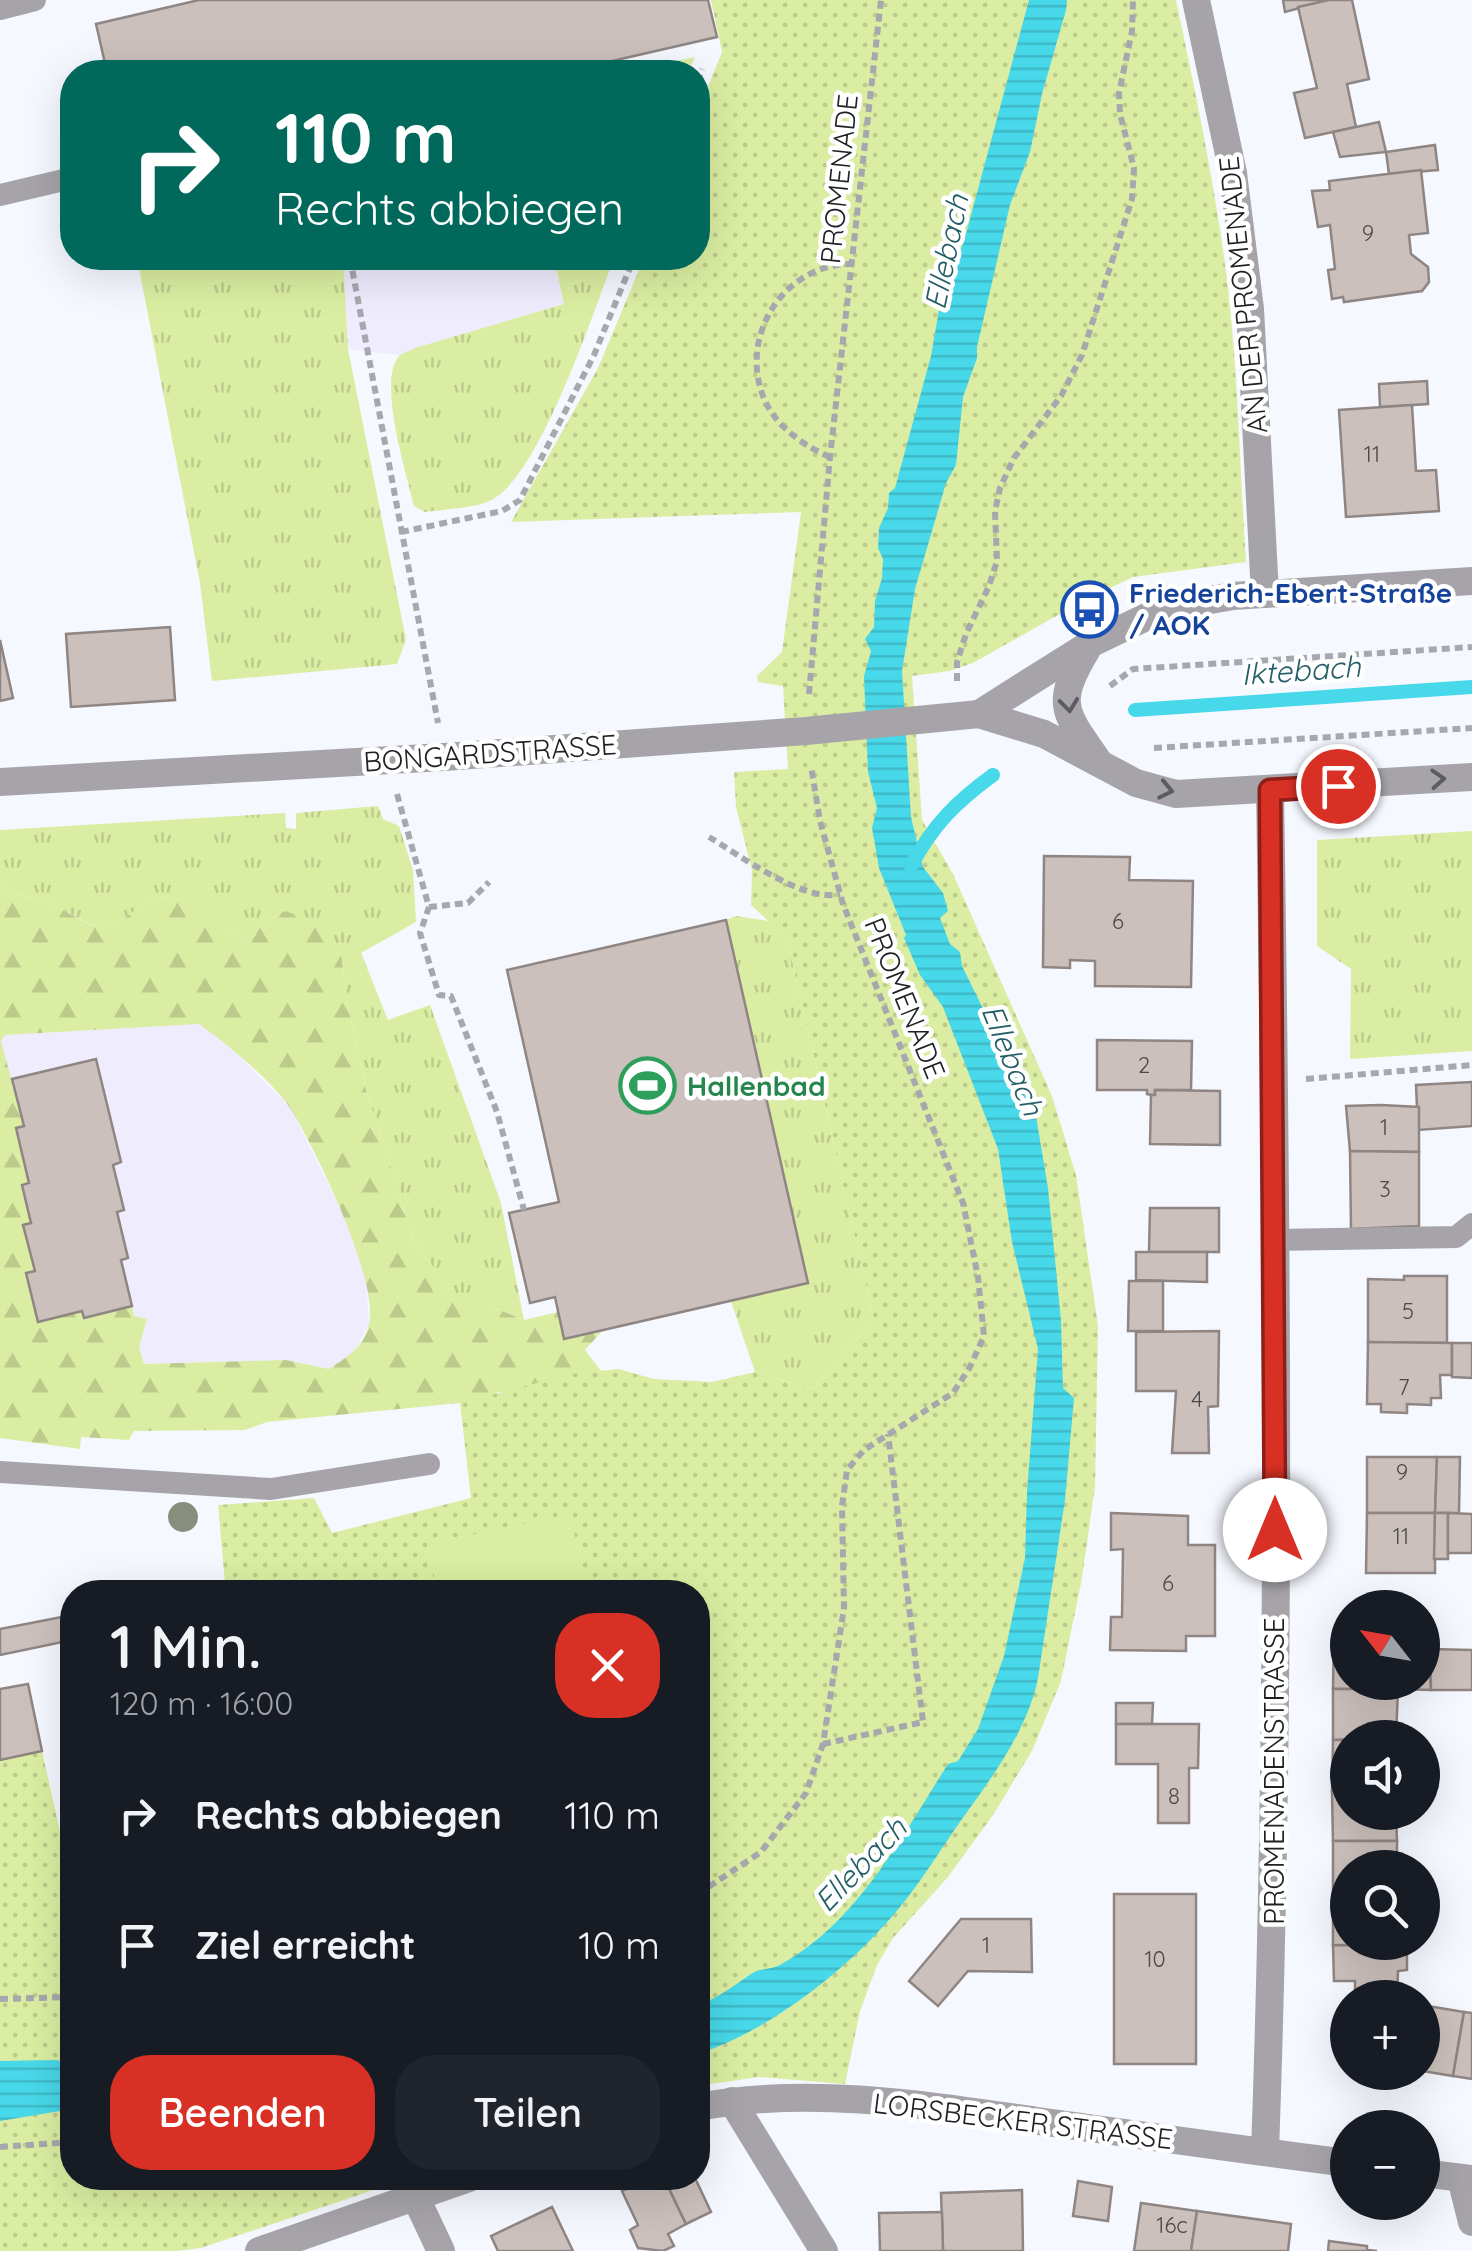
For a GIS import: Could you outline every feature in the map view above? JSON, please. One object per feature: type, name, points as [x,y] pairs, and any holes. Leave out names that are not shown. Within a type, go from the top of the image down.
[{"type":"street","name":"AN DER PROMENADE","points":[[1196,0],[1233,173],[1250,309],[1265,594]]},
{"type":"street","points":[[956,717],[1165,608],[1234,596],[1472,581]]},
{"type":"street","points":[[1090,644],[1067,682],[1067,716],[1100,765]]},
{"type":"street","points":[[956,717],[1044,734],[1136,783],[1176,794],[1472,777]]},
{"type":"street","name":"BONGARDSTRASSE","points":[[0,782],[444,757],[854,728],[956,717]]},
{"type":"street","name":"PROMENADENSTRASSE","points":[[1266,2152],[1274,1899],[1270,790]]},
{"type":"street","name":"LORSBECKER STRASSE","points":[[710,2106],[732,2101],[822,2098],[963,2110],[1330,2161]]},
{"type":"street","points":[[732,2101],[824,2251]]},
{"type":"street","points":[[1440,2175],[1467,2179],[1472,2222]]},
{"type":"street","points":[[259,2251],[437,2190]]},
{"type":"street","points":[[416,2198],[442,2251]]},
{"type":"lane","points":[[0,8],[35,0]]},
{"type":"lane","points":[[0,195],[60,181]]},
{"type":"lane","points":[[1274,1240],[1456,1237],[1472,1224]]},
{"type":"lane","points":[[0,1472],[271,1489],[429,1464]]},
{"type":"path","name":"PROMENADE","points":[[710,1886],[762,1852],[806,1793],[823,1744],[844,1608],[842,1506],[847,1470],[864,1450],[953,1393],[984,1336],[978,1277],[963,1203],[840,894],[820,821],[806,731],[830,457],[880,0]]},
{"type":"path","points":[[956,717],[957,662],[996,561],[995,511],[1000,488],[1014,458],[1061,396],[1082,355],[1132,199],[1134,168],[1120,114],[1120,93],[1132,31],[1133,0]]},
{"type":"path","points":[[830,457],[798,440],[773,414],[763,396],[758,354],[766,320],[786,290],[810,271],[830,264],[853,264]]},
{"type":"path","points":[[352,270],[444,757]]},
{"type":"path","points":[[401,532],[502,511],[520,500],[594,355],[629,270]]},
{"type":"path","points":[[1106,700],[1106,690],[1133,669],[1472,647]]},
{"type":"path","points":[[1142,748],[1472,728]]},
{"type":"path","points":[[384,760],[406,819],[428,907],[420,933],[439,995],[450,996],[497,1112],[524,1210]]},
{"type":"path","points":[[709,836],[808,892],[840,894]]},
{"type":"path","points":[[428,907],[468,903],[488,882]]},
{"type":"path","points":[[1340,1078],[1472,1065]]},
{"type":"path","points":[[823,1744],[923,1722],[888,1434]]},
{"type":"path","points":[[0,1999],[60,1997]]},
{"type":"path","points":[[0,2148],[60,2143]]},
{"type":"shaded area","points":[[344,270],[557,270],[564,304],[400,355],[348,349]]},
{"type":"shaded area","points":[[199,1024],[228,1045],[289,1106],[348,1223],[366,1280],[369,1324],[353,1354],[329,1369],[286,1360],[144,1364],[139,1347],[147,1320],[84,1318],[81,1311],[38,1322],[26,1273],[34,1270],[23,1225],[22,1185],[29,1182],[1,1041],[5,1035]]},
{"type":"green space","points":[[711,0],[1176,0],[1218,215],[1237,390],[1246,562],[1133,577],[973,663],[912,676],[922,820],[953,874],[1052,1096],[1076,1175],[1098,1326],[1095,1486],[1061,1681],[1032,1751],[993,1815],[948,1877],[893,1938],[877,1965],[860,2011],[845,2084],[759,2077],[710,2084],[710,1580],[225,1580],[218,1505],[314,1498],[332,1533],[471,1498],[460,1403],[571,1374],[618,1369],[654,1379],[712,1382],[755,1372],[812,1389],[874,1320],[787,938],[751,905],[752,870],[736,807],[734,772],[788,769],[783,686],[758,682],[757,676],[782,652],[801,512],[511,522],[598,368],[639,270],[710,270],[710,82],[722,52]]},
{"type":"green space","points":[[139,270],[344,270],[348,349],[406,640],[397,664],[212,681],[200,583]]},
{"type":"green space","points":[[557,270],[609,270],[562,393],[526,464],[506,488],[487,502],[425,512],[414,506],[392,405],[393,367],[400,355],[564,304]]},
{"type":"green space","points":[[378,806],[383,819],[399,826],[413,870],[416,922],[361,953],[388,1020],[430,1005],[501,1203],[524,1320],[493,1307],[471,1312],[446,1296],[440,1277],[414,1240],[366,1090],[342,959],[285,911],[266,921],[251,938],[224,932],[218,918],[170,896],[155,898],[120,920],[94,926],[44,900],[14,894],[0,885],[0,830],[285,813],[286,828],[296,829],[296,813]]},
{"type":"green space","points":[[1472,831],[1472,1051],[1350,1059],[1351,969],[1317,946],[1317,840]]},
{"type":"green space","points":[[0,885],[14,894],[44,900],[93,926],[120,920],[155,898],[171,896],[219,918],[224,932],[251,938],[266,921],[285,911],[311,920],[330,935],[342,959],[366,1090],[414,1240],[440,1277],[446,1296],[471,1311],[493,1307],[524,1320],[558,1312],[565,1339],[604,1329],[585,1350],[618,1393],[534,1396],[497,1392],[482,1410],[460,1403],[267,1422],[245,1430],[134,1431],[129,1440],[81,1437],[80,1449],[0,1438]],"holes":[[[199,1024],[282,1097],[343,1214],[364,1277],[370,1303],[369,1324],[359,1345],[329,1369],[286,1360],[144,1364],[139,1347],[147,1319],[134,1316],[132,1306],[84,1318],[82,1311],[38,1322],[26,1273],[35,1271],[23,1225],[31,1223],[22,1186],[29,1183],[16,1129],[24,1126],[1,1041],[5,1035]]]},
{"type":"green space","points":[[736,916],[769,921],[787,938],[874,1320],[812,1389],[755,1372],[731,1301],[808,1282],[726,920]]},
{"type":"green space","points":[[570,1514],[584,1580],[435,1580],[427,1544]]},
{"type":"green space","points":[[42,1751],[60,1832],[60,2190],[373,2190],[201,2248],[0,2251],[0,1760]]},
{"type":"water","points":[[1029,0],[1067,0],[1030,152],[1010,205],[977,358],[963,397],[956,465],[946,483],[915,589],[902,671],[911,817],[923,867],[943,893],[948,911],[940,918],[950,944],[960,952],[962,966],[1036,1116],[1048,1188],[1061,1321],[1063,1388],[1074,1398],[1065,1500],[1038,1678],[1018,1734],[996,1770],[913,1890],[854,1956],[779,2014],[710,2050],[710,2000],[754,1972],[780,1965],[833,1926],[876,1875],[948,1764],[958,1761],[978,1729],[1004,1656],[1025,1558],[1038,1349],[1012,1242],[998,1149],[943,1007],[920,975],[879,868],[872,828],[877,808],[868,772],[864,676],[871,651],[865,639],[874,627],[875,601],[882,578],[879,528],[888,508],[889,493],[895,488],[931,356],[939,310],[945,304],[945,286],[964,241]]},
{"type":"water","points":[[0,2061],[60,2061],[60,2111],[0,2121]]},
{"type":"building","points":[[199,0],[708,0],[717,37],[616,60],[104,60],[96,24]]},
{"type":"building","points":[[1283,0],[1329,0],[1285,12]]},
{"type":"building","points":[[1352,0],[1369,79],[1347,84],[1356,127],[1305,138],[1294,93],[1317,88],[1298,7]]},
{"type":"building","points":[[1379,122],[1386,152],[1340,157],[1333,132]]},
{"type":"building","points":[[1435,145],[1438,170],[1389,174],[1386,152]]},
{"type":"building","points":[[1421,170],[1428,233],[1409,235],[1411,254],[1428,267],[1429,282],[1422,291],[1344,302],[1343,297],[1332,299],[1328,270],[1335,269],[1330,225],[1318,227],[1312,191],[1330,190],[1329,181]]},
{"type":"building","points":[[1427,381],[1428,404],[1380,407],[1379,384]]},
{"type":"building","points":[[1412,405],[1416,471],[1436,470],[1439,511],[1346,517],[1339,410]]},
{"type":"building","points":[[170,627],[175,700],[71,707],[66,634]]},
{"type":"building","points":[[0,640],[13,698],[0,701]]},
{"type":"building","points":[[1044,856],[1130,857],[1129,880],[1193,881],[1191,987],[1095,986],[1095,961],[1070,960],[1070,968],[1043,967]]},
{"type":"building","name":"Hallenbad","points":[[726,920],[808,1283],[564,1339],[555,1297],[530,1303],[509,1213],[559,1202],[507,970]]},
{"type":"building","points":[[1097,1040],[1192,1041],[1191,1090],[1155,1090],[1155,1095],[1151,1095],[1147,1090],[1097,1090]]},
{"type":"building","points":[[96,1059],[121,1162],[113,1165],[124,1210],[117,1212],[128,1258],[121,1260],[132,1306],[84,1318],[82,1311],[38,1322],[26,1273],[35,1271],[23,1225],[31,1223],[22,1185],[29,1183],[16,1128],[24,1126],[12,1079]]},
{"type":"building","points":[[1472,1082],[1472,1126],[1418,1130],[1416,1085]]},
{"type":"building","points":[[1155,1090],[1220,1091],[1220,1145],[1150,1144],[1151,1095],[1155,1095]]},
{"type":"building","points":[[1346,1106],[1419,1107],[1419,1152],[1350,1151]]},
{"type":"building","points":[[1350,1151],[1419,1152],[1419,1226],[1351,1229]]},
{"type":"building","points":[[1150,1208],[1219,1208],[1219,1252],[1149,1252]]},
{"type":"building","points":[[1136,1252],[1207,1252],[1207,1282],[1136,1280]]},
{"type":"building","points":[[1404,1276],[1447,1276],[1447,1343],[1368,1342],[1368,1279],[1404,1280]]},
{"type":"building","points":[[1129,1281],[1163,1281],[1163,1331],[1128,1331]]},
{"type":"building","points":[[1219,1331],[1218,1406],[1208,1407],[1209,1453],[1172,1453],[1176,1391],[1136,1391],[1136,1332]]},
{"type":"building","points":[[1368,1342],[1452,1343],[1452,1375],[1440,1375],[1441,1398],[1431,1398],[1431,1405],[1407,1404],[1407,1413],[1381,1412],[1381,1404],[1367,1404]]},
{"type":"building","points":[[1452,1343],[1472,1343],[1472,1378],[1452,1377]]},
{"type":"building","points":[[1367,1457],[1437,1457],[1435,1513],[1367,1513]]},
{"type":"building","points":[[1437,1457],[1460,1457],[1459,1513],[1435,1513]]},
{"type":"building","points":[[1111,1513],[1188,1516],[1188,1545],[1215,1545],[1215,1636],[1186,1636],[1186,1651],[1110,1650],[1111,1617],[1122,1617],[1123,1549],[1111,1550]]},
{"type":"building","points":[[1367,1513],[1435,1513],[1435,1573],[1366,1573]]},
{"type":"building","points":[[1435,1513],[1448,1513],[1448,1559],[1434,1559]]},
{"type":"building","points":[[1448,1513],[1472,1514],[1472,1553],[1448,1553]]},
{"type":"building","points":[[60,1617],[60,1642],[0,1655],[0,1629]]},
{"type":"building","points":[[1440,1649],[1472,1650],[1472,1690],[1440,1690]]},
{"type":"building","points":[[28,1684],[42,1751],[0,1760],[0,1689]]},
{"type":"building","points":[[1333,1700],[1398,1700],[1397,1720],[1333,1720]]},
{"type":"building","points":[[1116,1703],[1153,1703],[1152,1724],[1116,1724]]},
{"type":"building","points":[[1116,1724],[1199,1724],[1198,1768],[1189,1768],[1189,1823],[1158,1823],[1158,1764],[1116,1764]]},
{"type":"building","points":[[1333,1830],[1397,1830],[1397,1841],[1333,1841]]},
{"type":"building","points":[[1333,1841],[1397,1841],[1397,1850],[1333,1850]]},
{"type":"building","points":[[1114,1894],[1196,1894],[1196,2064],[1114,2064]]},
{"type":"building","points":[[961,1919],[1031,1919],[1032,1972],[968,1971],[938,2006],[909,1981]]},
{"type":"building","points":[[1333,1960],[1407,1960],[1407,1970],[1398,1971],[1398,1980],[1334,1980]]},
{"type":"building","points":[[1440,2008],[1464,2012],[1453,2076],[1440,2074]]},
{"type":"building","points":[[1464,2012],[1472,2013],[1472,2079],[1453,2076]]},
{"type":"building","points":[[1078,2181],[1112,2187],[1108,2221],[1073,2216]]},
{"type":"building","points":[[670,2190],[686,2224],[668,2234],[674,2246],[663,2251],[638,2248],[630,2230],[638,2225],[622,2191]]},
{"type":"building","points":[[670,2190],[701,2190],[711,2212],[686,2224]]},
{"type":"building","points":[[1022,2190],[1023,2251],[943,2251],[941,2193]]},
{"type":"building","points":[[1141,2203],[1197,2211],[1191,2251],[1134,2251]]},
{"type":"building","points":[[552,2207],[573,2251],[498,2251],[491,2236]]},
{"type":"building","points":[[1197,2211],[1291,2224],[1288,2251],[1191,2251]]},
{"type":"building","points":[[942,2212],[943,2251],[880,2251],[879,2213]]},
{"type":"building","points":[[1329,2241],[1367,2246],[1367,2250],[1377,2251],[1328,2251]]},
{"type":"waterway","name":"Iktebach","points":[[1135,710],[1472,687]]},
{"type":"waterway","name":"Iktebach","points":[[911,866],[946,815],[993,775]]},
{"type":"place","name":"Friederich-Ebert-Straße / AOK","points":[[1090,609]]},
{"type":"place","name":"Hallenbad","points":[[648,1086]]},
{"type":"route","points":[[1275,1530],[1270,790],[1338,786]]},
{"type":"water label","name":"Ellebach","points":[[947,252]]},
{"type":"water label","name":"Ellebach","points":[[1012,1060]]},
{"type":"water label","name":"Ellebach","points":[[861,1865]]}]
